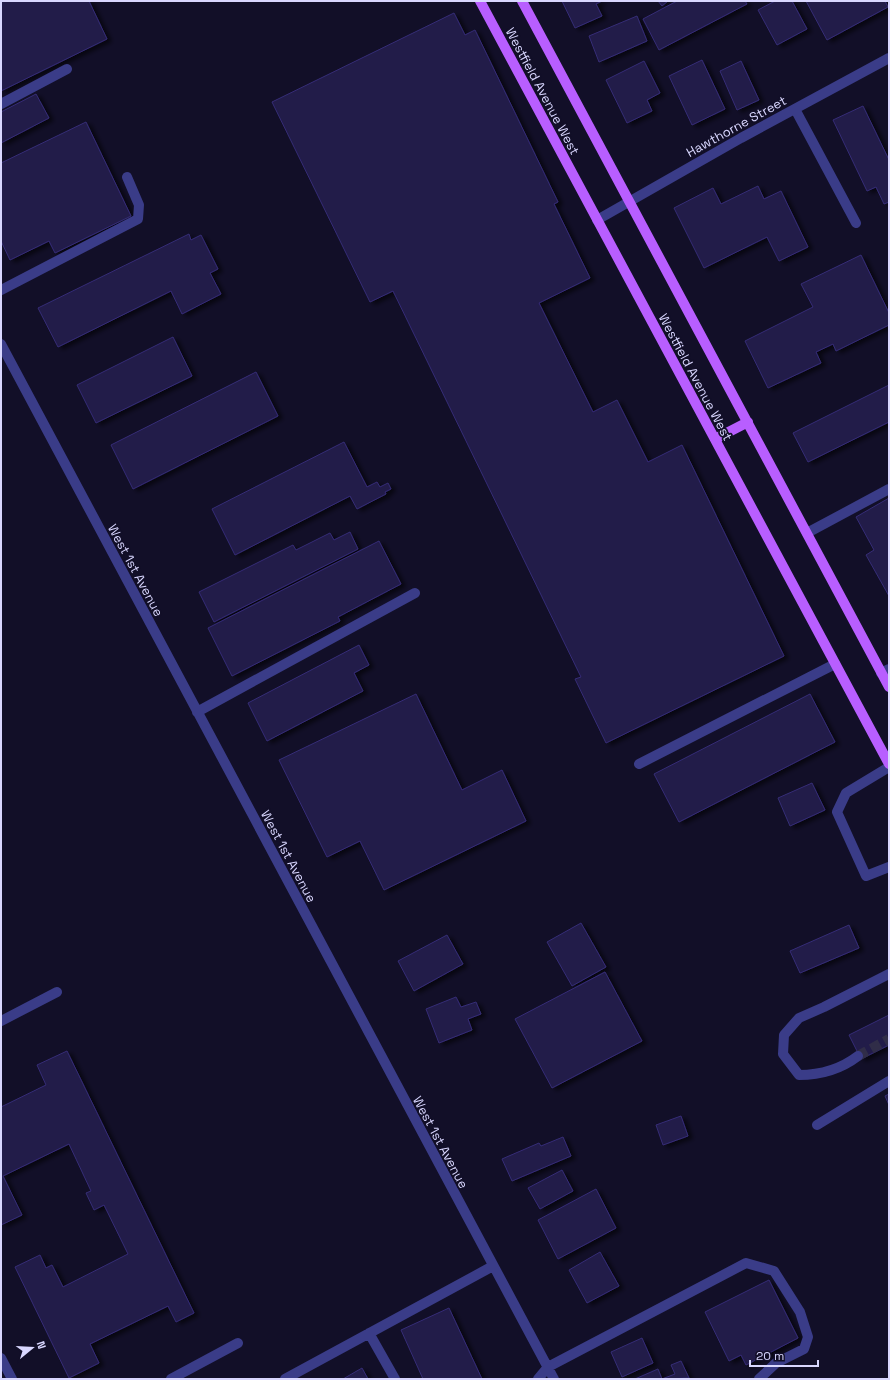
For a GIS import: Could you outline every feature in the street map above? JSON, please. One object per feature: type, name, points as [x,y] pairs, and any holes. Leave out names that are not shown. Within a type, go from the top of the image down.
[{"type":"main road","name":"Westfield Avenue West","points":[[480,1],[889,766]]},
{"type":"main road","name":"Westfield Avenue West","points":[[522,1],[807,533],[885,671],[889,687]]},
{"type":"main road","points":[[715,439],[748,422]]},
{"type":"street","name":"Hawthorne Street","points":[[597,220],[734,141],[889,58]]},
{"type":"street","points":[[1,104],[67,69]]},
{"type":"street","points":[[795,108],[856,223]]},
{"type":"street","points":[[1,290],[138,219],[139,205],[127,177]]},
{"type":"street","name":"West 1st Avenue","points":[[1,344],[554,1379]]},
{"type":"street","points":[[807,533],[889,489]]},
{"type":"street","points":[[197,712],[415,593]]},
{"type":"street","points":[[639,764],[835,664]]},
{"type":"street","points":[[889,766],[846,793],[837,812],[866,876],[889,867]]},
{"type":"street","points":[[858,1056],[834,1069],[812,1075],[799,1074],[783,1054],[784,1035],[799,1018],[889,974]]},
{"type":"street","points":[[1,1021],[57,992]]},
{"type":"street","points":[[817,1125],[889,1081]]},
{"type":"street","points":[[538,1379],[548,1367],[746,1263],[774,1271],[800,1312],[808,1337],[804,1349],[776,1363],[759,1379]]},
{"type":"street","points":[[285,1379],[493,1266]]},
{"type":"street","points":[[368,1333],[395,1379]]},
{"type":"street","points":[[170,1379],[238,1342]]},
{"type":"street","points":[[1,1358],[12,1379]]},
{"type":"building","points":[[1,1],[89,1],[107,39],[1,91]]},
{"type":"building","points":[[562,1],[602,1],[596,4],[602,16],[575,28]]},
{"type":"building","points":[[658,1],[668,1],[662,6]]},
{"type":"building","points":[[677,1],[745,1],[747,4],[659,50],[643,19]]},
{"type":"building","points":[[775,1],[792,1],[807,29],[777,45],[758,10]]},
{"type":"building","points":[[806,1],[885,1],[888,7],[827,40]]},
{"type":"building","points":[[454,13],[465,35],[475,30],[558,202],[554,204],[590,278],[539,303],[593,412],[617,400],[648,462],[682,445],[784,656],[606,743],[575,679],[581,677],[393,291],[370,302],[272,102]]},
{"type":"building","points":[[637,16],[647,41],[599,62],[589,36]]},
{"type":"building","points":[[702,60],[725,109],[692,125],[669,76]]},
{"type":"building","points":[[644,61],[660,93],[647,100],[652,111],[627,123],[606,80]]},
{"type":"building","points":[[741,61],[759,100],[737,110],[720,71]]},
{"type":"building","points":[[36,94],[49,118],[1,143],[1,112]]},
{"type":"building","points":[[863,106],[889,160],[889,202],[884,204],[876,187],[867,191],[833,120]]},
{"type":"building","points":[[86,122],[131,216],[55,253],[49,241],[10,260],[1,241],[1,163]]},
{"type":"building","points":[[758,186],[764,199],[781,191],[808,247],[779,261],[767,237],[704,268],[674,208],[713,188],[721,204]]},
{"type":"building","points":[[189,234],[191,240],[201,235],[218,269],[210,273],[221,294],[182,314],[171,291],[58,347],[38,308]]},
{"type":"building","points":[[861,255],[889,313],[889,325],[836,351],[833,344],[816,352],[821,363],[768,388],[745,341],[813,307],[801,284]]},
{"type":"building","points":[[173,337],[192,376],[96,423],[77,385]]},
{"type":"building","points":[[256,372],[278,416],[133,489],[111,445]]},
{"type":"building","points":[[889,385],[889,422],[808,462],[793,433]]},
{"type":"building","points":[[344,442],[367,487],[377,482],[380,487],[388,483],[391,489],[385,492],[386,494],[357,509],[350,496],[235,555],[212,509]]},
{"type":"building","points":[[889,498],[889,596],[866,555],[874,550],[856,517]]},
{"type":"building","points":[[350,532],[358,549],[214,622],[199,592],[293,545],[296,550],[330,533],[334,540]]},
{"type":"building","points":[[379,541],[401,584],[338,617],[340,621],[232,676],[208,628]]},
{"type":"building","points":[[359,645],[369,665],[354,673],[363,691],[267,741],[248,703]]},
{"type":"building","points":[[416,694],[462,790],[502,770],[526,821],[384,890],[360,841],[327,857],[279,760]]},
{"type":"building","points":[[810,694],[835,742],[679,822],[654,774]]},
{"type":"building","points":[[812,783],[825,810],[790,826],[778,798]]},
{"type":"building","points":[[581,923],[606,967],[572,986],[547,942]]},
{"type":"building","points":[[849,925],[859,948],[800,973],[790,951]]},
{"type":"building","points":[[447,935],[463,964],[414,991],[398,961]]},
{"type":"building","points":[[605,972],[642,1041],[552,1088],[515,1019]]},
{"type":"building","points":[[456,997],[461,1007],[476,1002],[481,1014],[468,1019],[472,1030],[439,1043],[426,1009]]},
{"type":"building","points":[[889,1015],[889,1045],[861,1059],[849,1035]]},
{"type":"building","points":[[67,1051],[194,1313],[176,1322],[168,1306],[90,1344],[99,1363],[69,1378],[15,1267],[40,1255],[46,1268],[52,1265],[63,1287],[128,1254],[104,1205],[94,1210],[86,1193],[91,1191],[69,1144],[3,1176],[22,1215],[1,1225],[1,1107],[46,1085],[37,1065]]},
{"type":"building","points":[[889,1094],[889,1105],[885,1096]]},
{"type":"building","points":[[681,1116],[688,1136],[663,1145],[656,1125]]},
{"type":"building","points":[[563,1137],[571,1156],[512,1181],[502,1159],[539,1143],[541,1146]]},
{"type":"building","points":[[562,1170],[573,1191],[540,1209],[528,1188]]},
{"type":"building","points":[[596,1189],[616,1228],[558,1259],[538,1220]]},
{"type":"building","points":[[600,1252],[619,1286],[587,1303],[569,1270]]},
{"type":"building","points":[[769,1280],[798,1338],[746,1365],[741,1355],[729,1361],[705,1312]]},
{"type":"building","points":[[449,1308],[482,1379],[423,1379],[401,1330]]},
{"type":"building","points":[[642,1338],[653,1363],[622,1377],[611,1352]]},
{"type":"building","points":[[681,1361],[689,1378],[662,1379],[675,1374],[671,1365]]},
{"type":"building","points":[[362,1368],[368,1379],[343,1379]]},
{"type":"building","points":[[658,1369],[662,1379],[635,1379]]},
{"type":"tunnel","points":[[858,1056],[889,1039]]}]
